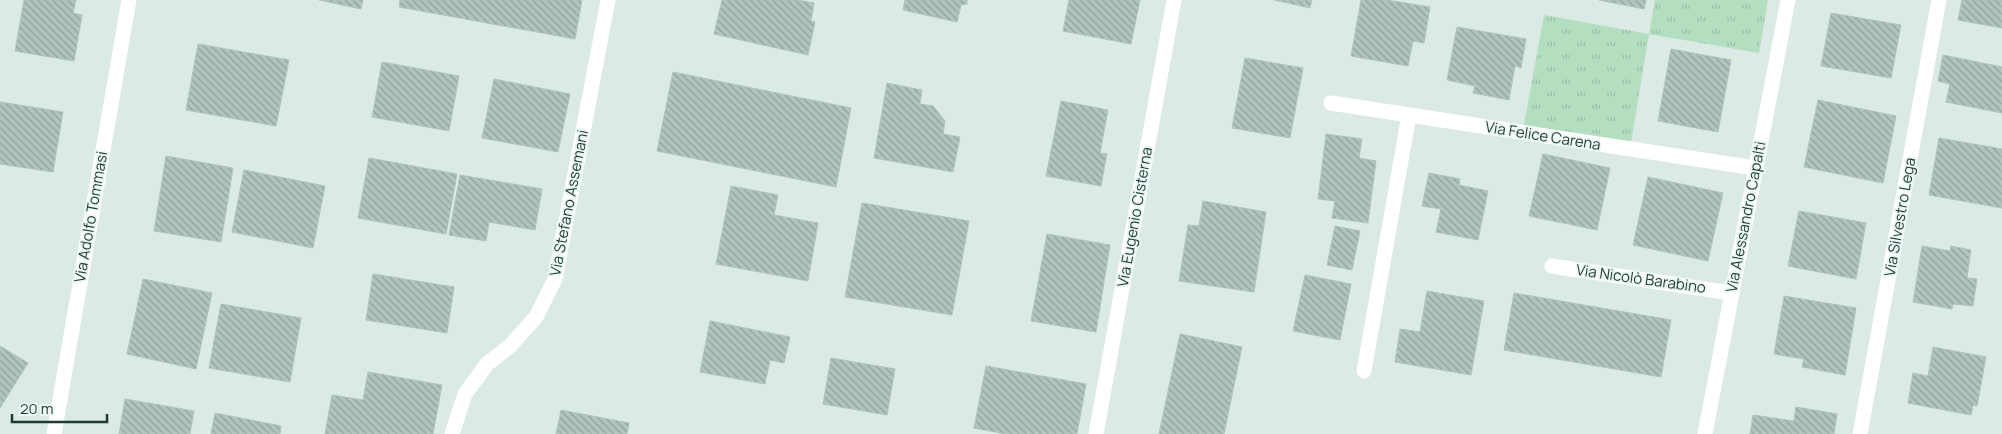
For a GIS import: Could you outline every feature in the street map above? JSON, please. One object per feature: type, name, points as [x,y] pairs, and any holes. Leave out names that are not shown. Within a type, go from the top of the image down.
[{"type":"street","name":"Via Adolfo Tommasi","points":[[54,434],[129,0]]},
{"type":"street","name":"Via Stefano Assemani","points":[[452,434],[465,394],[487,364],[510,346],[536,317],[555,279],[608,0]]},
{"type":"street","name":"Via Eugenio Cisterna","points":[[1096,434],[1174,0]]},
{"type":"street","name":"Via Alessandro Capalti","points":[[1705,434],[1788,0]]},
{"type":"street","name":"Via Silvestro Lega","points":[[1860,434],[1939,0]]},
{"type":"street","name":"Via Felice Carena","points":[[1331,103],[1755,168]]},
{"type":"street","points":[[1364,371],[1409,115]]},
{"type":"street","name":"Via Nicolò Barabino","points":[[1552,266],[1731,292]]},
{"type":"green space","points":[[1655,0],[1768,0],[1759,53],[1649,34]]},
{"type":"green space","points":[[1544,15],[1649,34],[1631,143],[1524,125]]},
{"type":"building","points":[[24,0],[76,0],[73,13],[82,15],[74,61],[15,51]]},
{"type":"building","points":[[319,0],[363,0],[361,9]]},
{"type":"building","points":[[400,0],[582,0],[575,39],[399,7]]},
{"type":"building","points":[[722,0],[798,0],[814,3],[811,21],[815,22],[808,55],[714,34]]},
{"type":"building","points":[[905,0],[967,0],[967,4],[961,5],[957,22],[903,10]]},
{"type":"building","points":[[1069,0],[1140,0],[1131,44],[1063,31]]},
{"type":"building","points":[[1274,0],[1312,0],[1310,8]]},
{"type":"building","points":[[1361,0],[1387,0],[1430,7],[1424,43],[1413,41],[1408,66],[1351,56]]},
{"type":"building","points":[[1599,0],[1646,0],[1644,9]]},
{"type":"building","points":[[1962,0],[2002,0],[2002,28],[1958,20]]},
{"type":"building","points":[[1831,13],[1901,25],[1891,78],[1821,66]]},
{"type":"building","points":[[1457,27],[1526,39],[1521,68],[1515,66],[1509,100],[1473,93],[1475,86],[1447,80]]},
{"type":"building","points":[[198,44],[289,60],[276,126],[186,110]]},
{"type":"building","points":[[1671,49],[1731,60],[1718,132],[1658,121]]},
{"type":"building","points":[[1943,55],[2002,67],[2002,113],[1946,102],[1950,84],[1938,81]]},
{"type":"building","points":[[1245,58],[1303,68],[1290,138],[1232,128]]},
{"type":"building","points":[[382,62],[459,76],[449,131],[372,117]]},
{"type":"building","points":[[673,72],[851,108],[836,187],[657,151]]},
{"type":"building","points":[[494,79],[570,94],[558,152],[482,138]]},
{"type":"building","points":[[887,83],[922,90],[920,104],[933,106],[945,121],[943,134],[960,137],[953,172],[874,158]]},
{"type":"building","points":[[1818,100],[1896,116],[1883,183],[1804,167]]},
{"type":"building","points":[[1061,101],[1108,110],[1100,153],[1107,154],[1101,186],[1046,176]]},
{"type":"building","points":[[0,102],[63,112],[53,172],[0,164]]},
{"type":"building","points":[[1326,134],[1362,139],[1359,158],[1376,161],[1368,223],[1332,218],[1335,201],[1318,199]]},
{"type":"building","points":[[1939,138],[2002,149],[2002,208],[1929,195]]},
{"type":"building","points":[[1543,154],[1610,168],[1597,230],[1529,216]]},
{"type":"building","points":[[166,156],[233,168],[221,242],[154,231]]},
{"type":"building","points":[[369,158],[457,174],[446,234],[358,218]]},
{"type":"building","points":[[244,170],[325,186],[313,248],[232,232]]},
{"type":"building","points":[[1429,173],[1460,179],[1459,185],[1488,191],[1478,240],[1436,232],[1441,209],[1422,206]]},
{"type":"building","points":[[460,175],[542,189],[535,230],[489,222],[486,241],[449,235]]},
{"type":"building","points":[[1648,177],[1723,193],[1708,261],[1633,245]]},
{"type":"building","points":[[731,186],[778,195],[774,215],[818,223],[808,281],[716,264]]},
{"type":"building","points":[[1203,201],[1266,212],[1254,292],[1179,281],[1188,225],[1199,226]]},
{"type":"building","points":[[862,203],[969,221],[952,315],[845,297]]},
{"type":"building","points":[[1799,211],[1866,223],[1856,279],[1788,266]]},
{"type":"building","points":[[1335,226],[1360,231],[1352,270],[1327,265]]},
{"type":"building","points":[[1047,234],[1110,245],[1096,332],[1031,321]]},
{"type":"building","points":[[1922,246],[1950,251],[1951,246],[1971,250],[1967,278],[1977,279],[1973,306],[1953,304],[1952,309],[1913,302]]},
{"type":"building","points":[[373,274],[454,287],[447,333],[366,320]]},
{"type":"building","points":[[1305,275],[1351,284],[1340,340],[1293,331]]},
{"type":"building","points":[[143,279],[212,293],[196,369],[127,354]]},
{"type":"building","points":[[1427,291],[1484,301],[1471,375],[1395,362],[1400,329],[1420,332]]},
{"type":"building","points":[[1514,293],[1671,320],[1661,377],[1504,350]]},
{"type":"building","points":[[1784,296],[1856,308],[1845,375],[1802,367],[1804,359],[1774,354]]},
{"type":"building","points":[[221,304],[301,318],[290,382],[209,368]]},
{"type":"building","points":[[710,321],[790,337],[784,363],[770,360],[765,384],[700,372]]},
{"type":"building","points":[[1180,334],[1242,347],[1224,434],[1159,434]]},
{"type":"building","points":[[0,346],[28,363],[0,408]]},
{"type":"building","points":[[1933,347],[1986,357],[1977,406],[1973,405],[1971,415],[1908,403],[1913,373],[1928,376]]},
{"type":"building","points":[[831,358],[895,369],[887,415],[823,404]]},
{"type":"building","points":[[986,366],[1086,384],[1077,434],[1006,434],[974,428]]},
{"type":"building","points":[[368,372],[442,385],[433,434],[325,434],[332,395],[363,400]]},
{"type":"building","points":[[125,399],[194,411],[190,434],[119,434]]},
{"type":"building","points":[[1796,407],[1837,414],[1834,434],[1750,434],[1753,415],[1794,421]]},
{"type":"building","points":[[561,410],[629,423],[627,434],[556,434]]},
{"type":"building","points":[[215,413],[281,426],[280,434],[211,434]]}]
